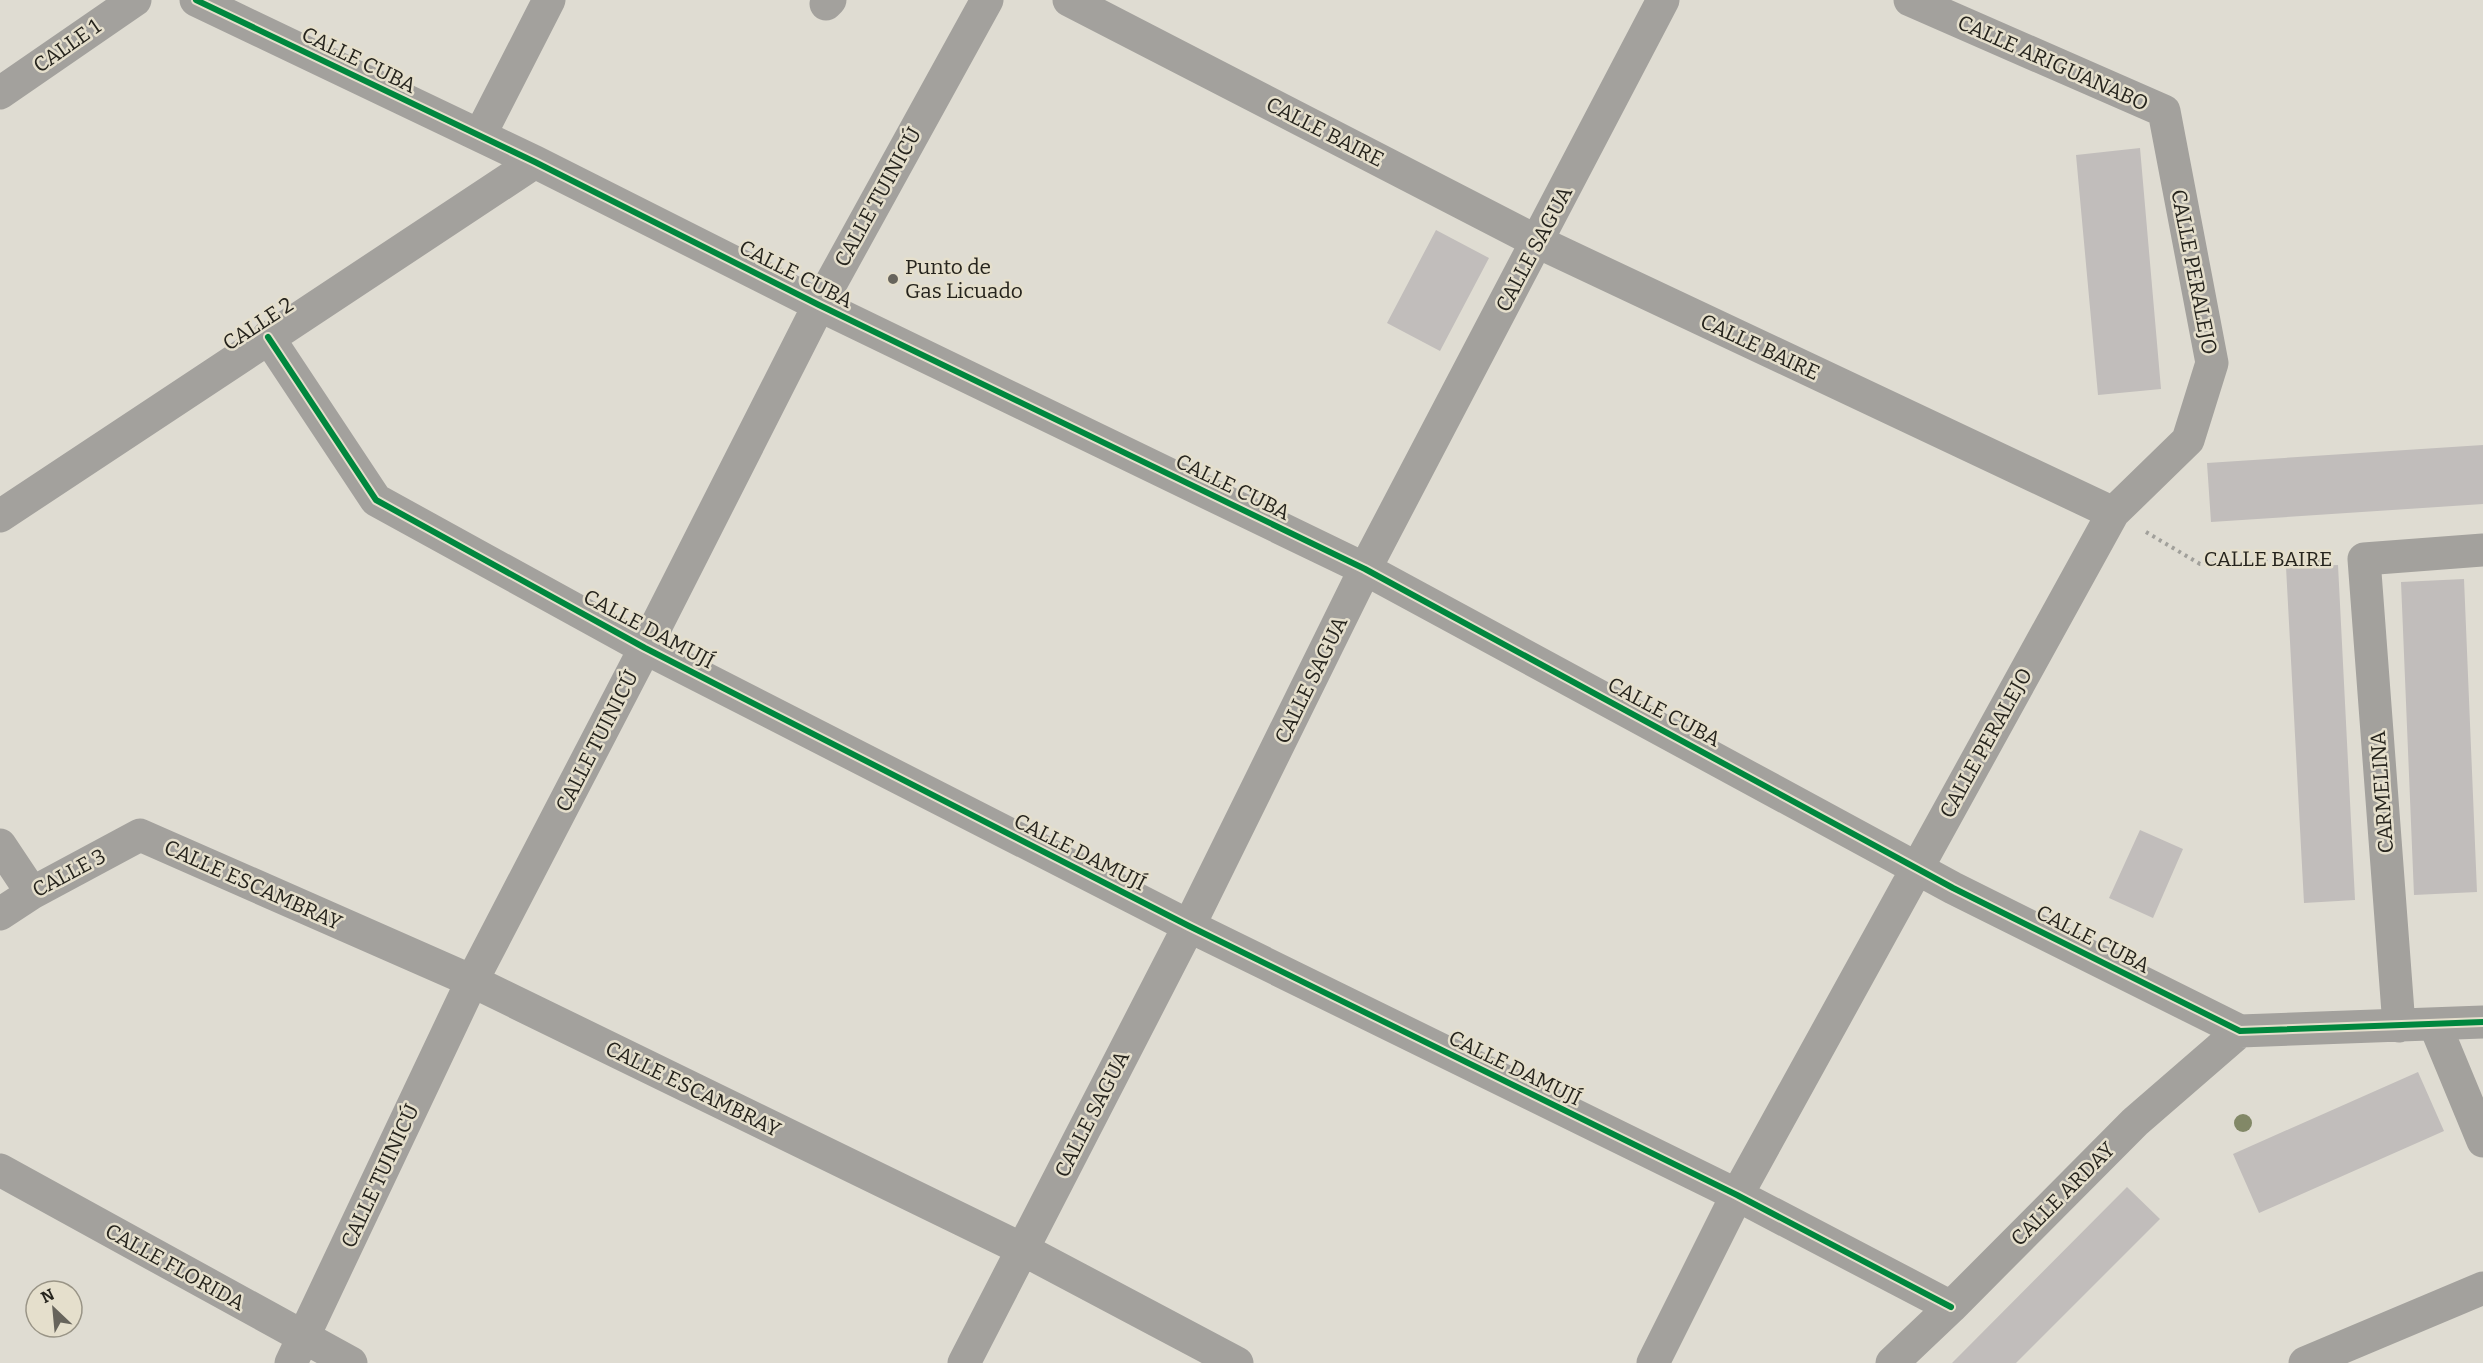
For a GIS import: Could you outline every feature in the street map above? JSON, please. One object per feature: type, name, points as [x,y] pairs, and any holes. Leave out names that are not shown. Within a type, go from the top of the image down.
[{"type":"street","name":"CALLE 1","points":[[0,93],[135,0]]},
{"type":"street","name":"CALLE CUBA","points":[[196,0],[536,162],[819,305],[1365,569],[1917,868],[2240,1031]]},
{"type":"street","points":[[480,135],[549,0]]},
{"type":"street","name":"CALLE TUINICÚ","points":[[297,1351],[472,981],[645,648],[819,305],[987,0]]},
{"type":"street","name":"CALLE BAIRE","points":[[1069,0],[1538,242],[2113,513]]},
{"type":"street","name":"CALLE SAGUA","points":[[964,1363],[1189,926],[1365,569],[1663,0]]},
{"type":"street","name":"CALLE ARIGUANABO","points":[[1910,0],[2163,111]]},
{"type":"street","name":"CALLE PERALEJO","points":[[1653,1363],[1737,1195],[2113,513],[2188,440],[2212,363],[2163,111]]},
{"type":"street","name":"CALLE 2","points":[[0,516],[536,162]]},
{"type":"street","name":"CALLE DAMUJÍ","points":[[268,337],[376,500],[645,648],[1189,926],[1737,1195],[1951,1307]]},
{"type":"street","points":[[2364,559],[2483,550]]},
{"type":"street","name":"CARMELINA","points":[[2364,559],[2399,1026]]},
{"type":"street","name":"CALLE ESCAMBRAY","points":[[140,836],[472,981],[1022,1249],[1237,1363]]},
{"type":"street","name":"CALLE 3","points":[[0,914],[32,893],[140,836]]},
{"type":"street","points":[[0,845],[32,893]]},
{"type":"street","points":[[2240,1031],[2483,1022]]},
{"type":"street","points":[[2435,1025],[2483,1141]]},
{"type":"street","name":"CALLE ARDAY","points":[[1892,1363],[2135,1122],[2240,1031]]},
{"type":"street","name":"CALLE FLORIDA","points":[[0,1170],[297,1351],[351,1363]]},
{"type":"street","points":[[2305,1363],[2483,1288]]},
{"type":"building","points":[[2140,148],[2161,389],[2098,395],[2076,155]]},
{"type":"building","points":[[1436,230],[1489,258],[1440,351],[1387,323]]},
{"type":"building","points":[[2483,445],[2483,504],[2211,522],[2207,463]]},
{"type":"building","points":[[2338,565],[2355,900],[2304,903],[2286,567]]},
{"type":"building","points":[[2464,579],[2477,892],[2414,895],[2401,582]]},
{"type":"building","points":[[2140,830],[2183,849],[2153,918],[2109,898]]},
{"type":"building","points":[[2418,1072],[2444,1131],[2259,1213],[2233,1154]]},
{"type":"building","points":[[2127,1187],[2160,1219],[2016,1363],[1952,1363]]},
{"type":"cycle path","points":[[196,0],[535,162],[819,305],[1365,569],[1953,888],[2240,1031],[2483,1022]]},
{"type":"cycle path","points":[[268,337],[376,500],[645,648],[1189,926],[1737,1195],[1951,1307]]},
{"type":"place","name":"Punto de Gas Licuado","points":[[893,279]]}]
